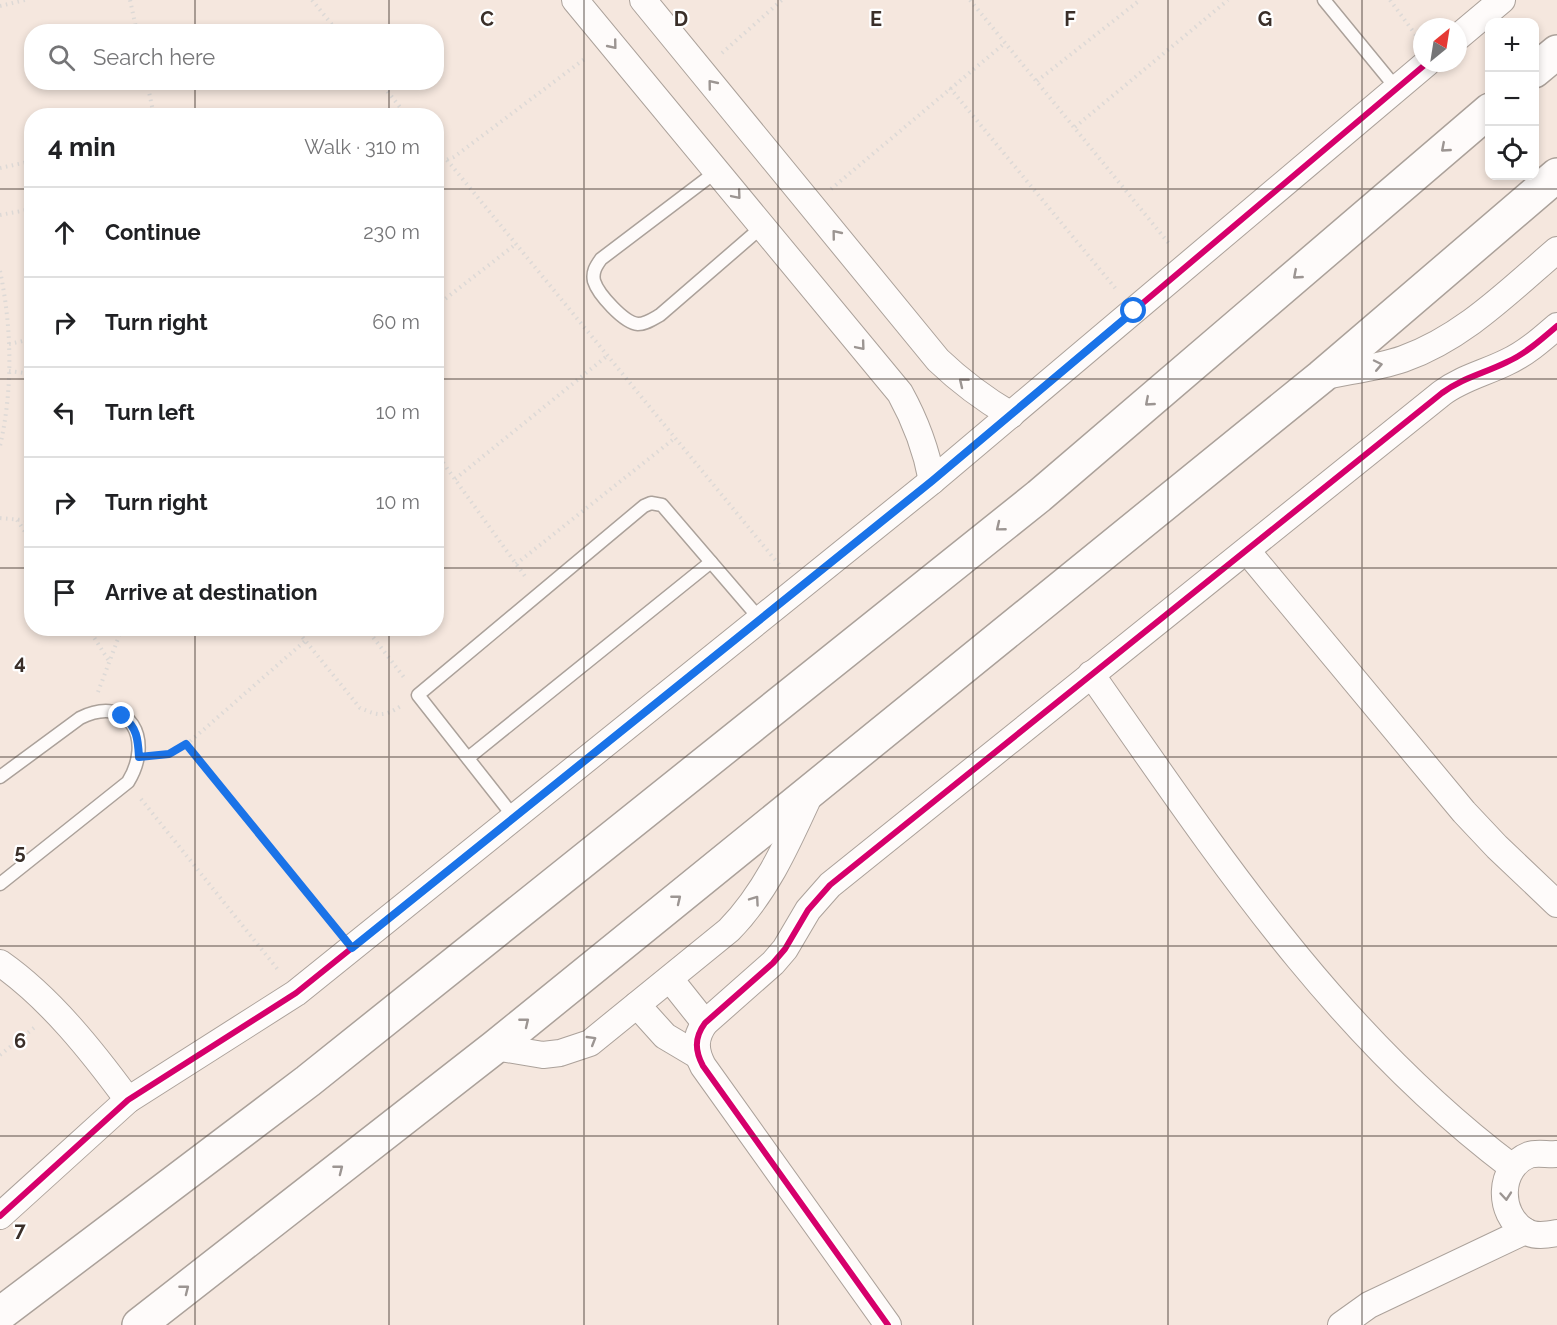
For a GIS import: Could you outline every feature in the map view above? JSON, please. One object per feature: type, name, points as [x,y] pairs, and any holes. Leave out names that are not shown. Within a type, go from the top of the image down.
[{"type":"main road","points":[[1539,67],[1557,52]]},
{"type":"main road","points":[[0,1314],[308,1081],[1039,496],[1485,114]]},
{"type":"main road","points":[[139,1325],[495,1047],[1320,377],[1557,175]]},
{"type":"street","points":[[576,0],[900,393],[915,420],[926,450],[932,481]]},
{"type":"street","points":[[643,0],[938,360],[960,381],[1011,415]]},
{"type":"street","points":[[1467,29],[1502,0]]},
{"type":"street","points":[[0,1215],[128,1100],[297,993],[760,620],[932,481],[1417,72]]},
{"type":"street","points":[[1320,377],[1401,360],[1429,348],[1479,317],[1554,258]]},
{"type":"street","points":[[888,1325],[703,1066],[697,1055],[696,1042],[700,1030],[773,963],[790,943],[808,910],[830,885],[1442,393],[1463,380],[1508,362],[1539,342],[1557,326]]},
{"type":"street","points":[[1247,551],[1464,812],[1557,904]]},
{"type":"street","points":[[1090,674],[1240,887],[1316,980],[1433,1103],[1512,1167]]},
{"type":"street","points":[[495,1047],[543,1055],[569,1051],[590,1043],[670,979],[746,913],[776,867],[813,789]]},
{"type":"street","points":[[0,963],[55,1011],[100,1063],[128,1100]]},
{"type":"street","points":[[670,979],[705,1023]]},
{"type":"street","points":[[637,1005],[664,1036],[697,1055]]},
{"type":"street","points":[[1557,1154],[1532,1154],[1520,1160],[1512,1167],[1505,1184],[1504,1197],[1508,1209],[1525,1231],[1535,1234],[1557,1233]]},
{"type":"street","points":[[1341,1325],[1369,1305],[1525,1231]]},
{"type":"lane","points":[[1324,0],[1397,89]]},
{"type":"lane","points":[[717,171],[601,259],[593,273],[594,282],[622,318],[636,324],[660,315],[763,226]]},
{"type":"lane","points":[[514,818],[418,695],[644,506],[651,503],[662,505],[760,620]]},
{"type":"lane","points":[[468,758],[711,562]]},
{"type":"lane","points":[[0,777],[80,718],[91,713],[110,711],[122,716],[132,724],[138,736],[139,757],[128,782],[0,884]]},
{"type":"path","points":[[0,6],[25,0]]},
{"type":"path","points":[[130,0],[135,24]]},
{"type":"path","points":[[312,0],[332,24]]},
{"type":"path","points":[[702,71],[782,0]]},
{"type":"path","points":[[970,0],[1187,266]]},
{"type":"path","points":[[1037,81],[1140,0]]},
{"type":"path","points":[[1075,127],[1228,0]]},
{"type":"path","points":[[1390,0],[1413,30]]},
{"type":"path","points":[[444,161],[461,152],[609,40]]},
{"type":"path","points":[[812,205],[1005,42]]},
{"type":"path","points":[[951,88],[1134,311]]},
{"type":"path","points":[[149,90],[152,108]]},
{"type":"path","points":[[386,90],[401,108]]},
{"type":"path","points":[[447,160],[799,588]]},
{"type":"path","points":[[0,168],[24,163]]},
{"type":"path","points":[[0,215],[24,210]]},
{"type":"path","points":[[444,300],[516,244]]},
{"type":"path","points":[[0,271],[6,299],[9,344],[6,406],[0,446]]},
{"type":"path","points":[[9,344],[24,341]]},
{"type":"path","points":[[455,478],[608,356]]},
{"type":"path","points":[[9,371],[24,373]]},
{"type":"path","points":[[516,564],[675,438]]},
{"type":"path","points":[[444,464],[538,595]]},
{"type":"path","points":[[0,518],[24,520]]},
{"type":"path","points":[[17,520],[24,530]]},
{"type":"path","points":[[93,636],[110,661]]},
{"type":"path","points":[[91,713],[119,636]]},
{"type":"path","points":[[301,636],[360,708],[375,715],[387,715],[418,695],[372,636]]},
{"type":"path","points":[[139,757],[169,754],[186,744],[305,641]]},
{"type":"path","points":[[186,744],[352,948]]},
{"type":"path","points":[[128,782],[297,993]]},
{"type":"path","points":[[0,1055],[55,1011]]},
{"type":"cycle path","points":[[0,1216],[128,1100],[296,993],[932,481],[1416,72]]},
{"type":"cycle path","points":[[888,1325],[703,1066],[698,1055],[697,1039],[705,1023],[773,963],[785,949],[808,910],[830,885],[1442,393],[1514,359],[1557,326]]},
{"type":"route","points":[[122,716],[132,724],[138,736],[139,757],[169,754],[186,744],[352,948],[932,481],[1134,311]]}]
